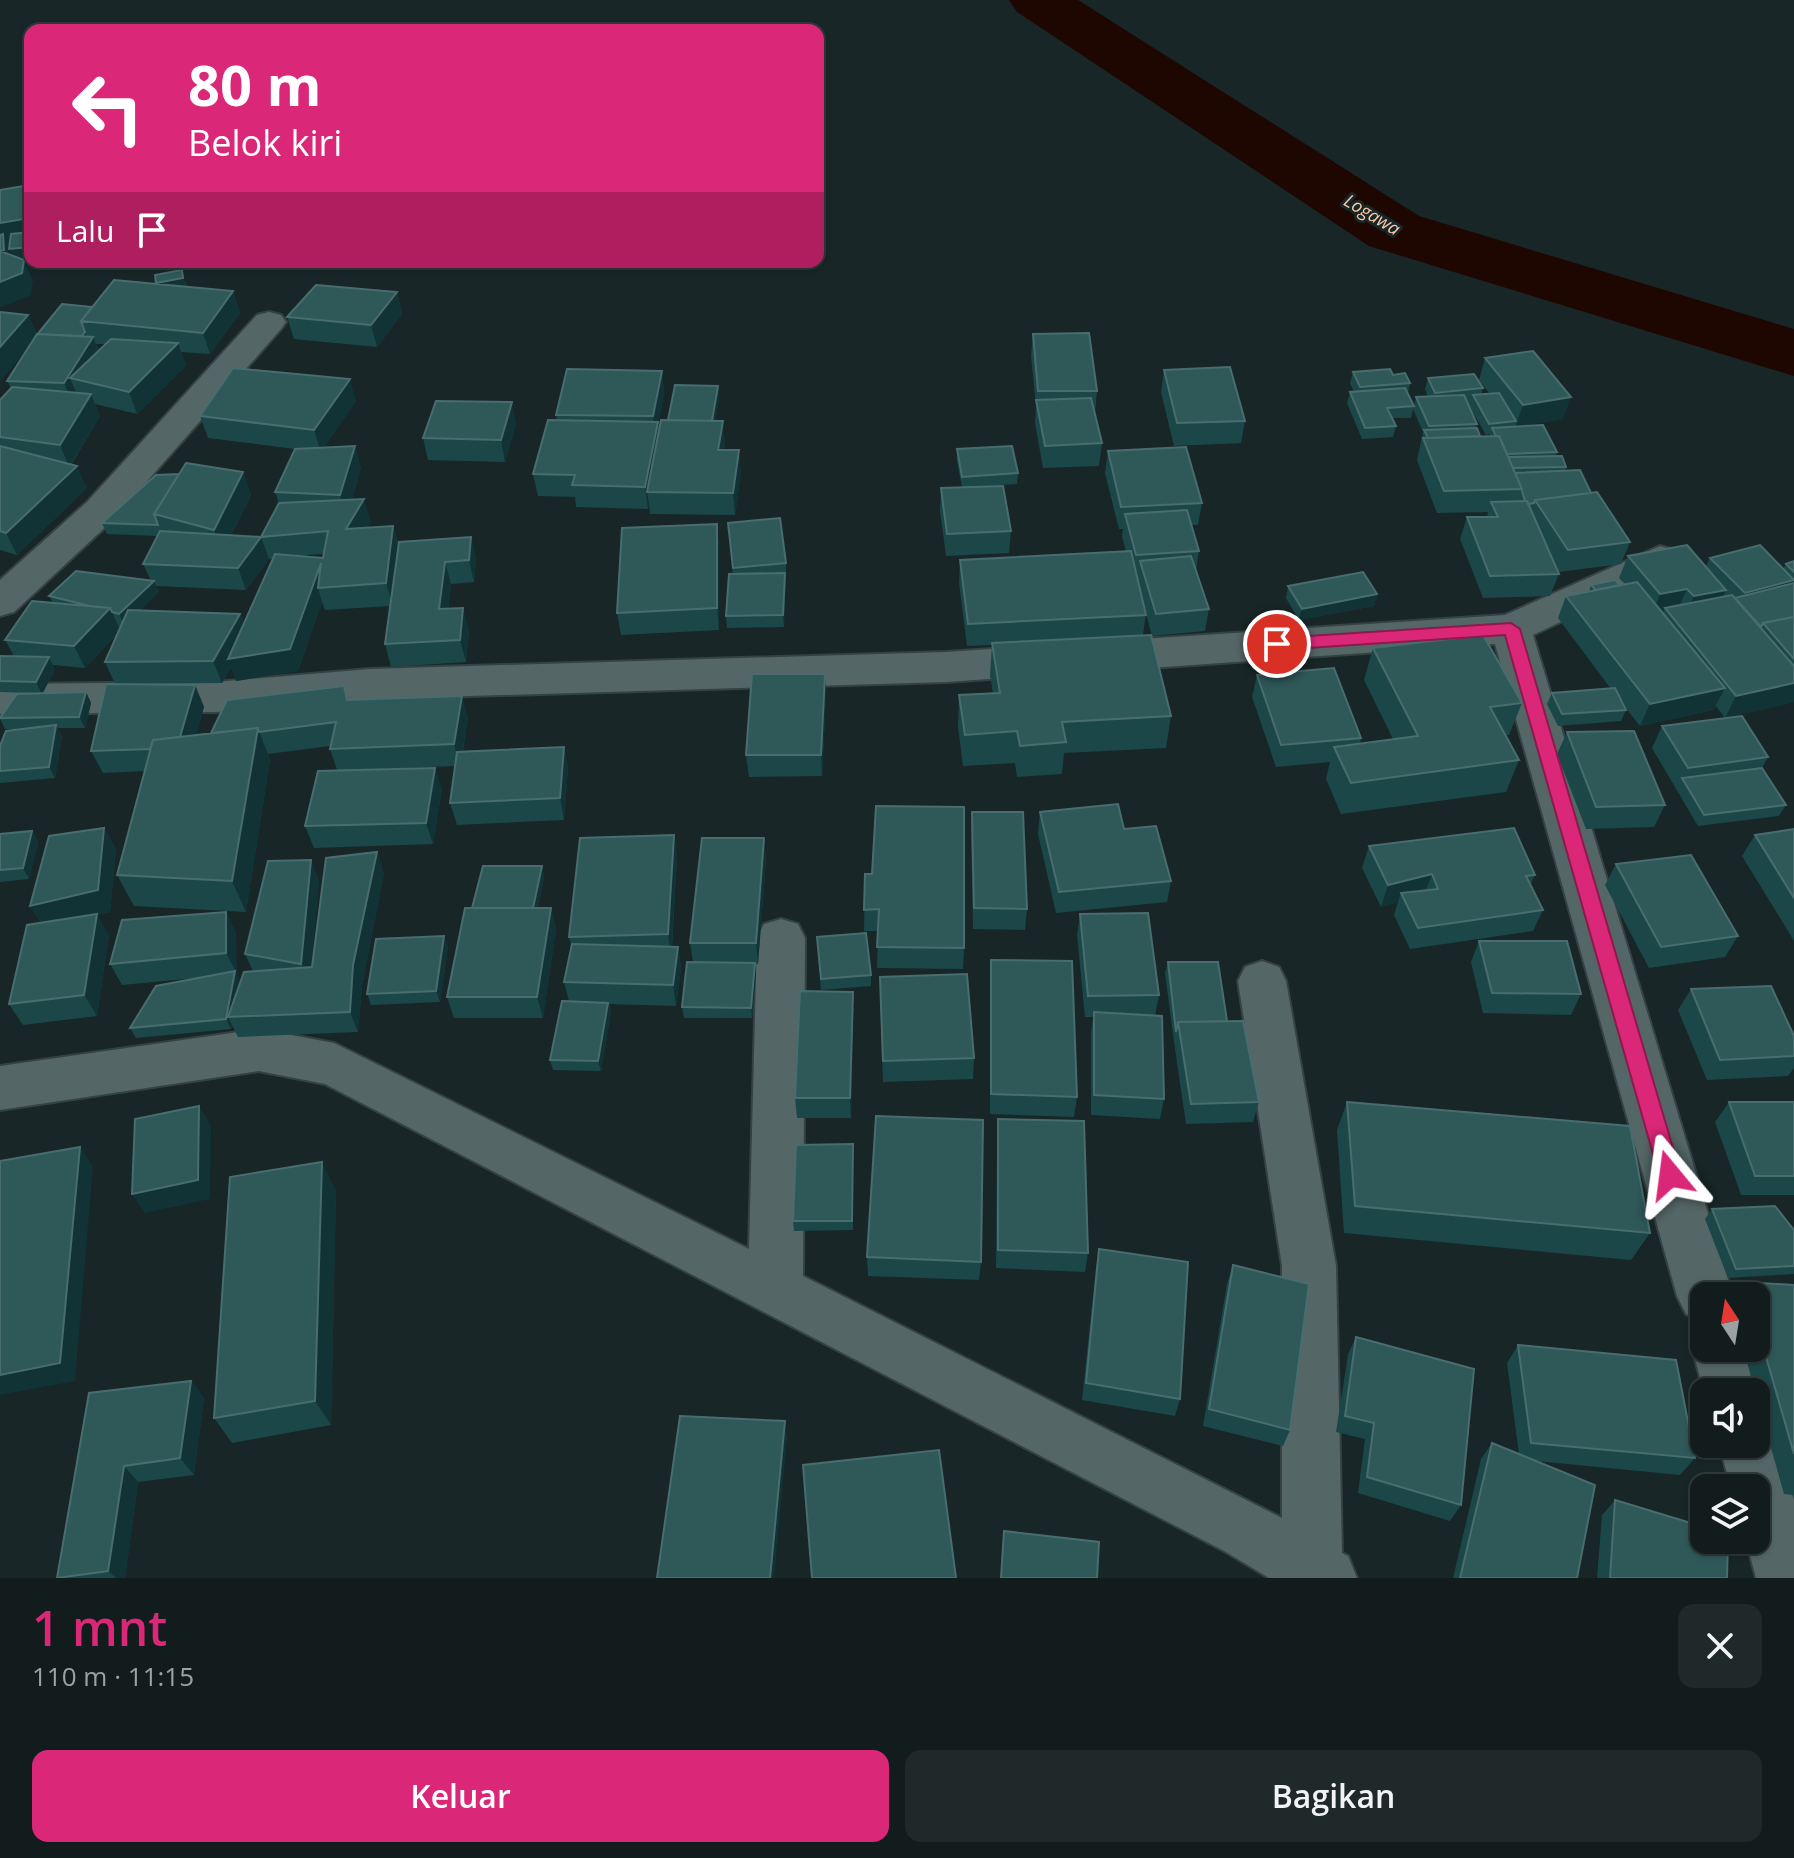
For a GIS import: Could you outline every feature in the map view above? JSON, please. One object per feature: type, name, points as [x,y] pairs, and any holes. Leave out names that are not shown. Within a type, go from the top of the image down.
[{"type":"street","points":[[0,602],[100,511],[269,322]]},
{"type":"street","points":[[0,699],[216,697],[370,684],[946,667],[1511,629],[1660,559]]},
{"type":"street","points":[[1511,629],[1701,1282]]},
{"type":"street","points":[[775,1292],[781,938]]},
{"type":"street","points":[[0,1088],[259,1050],[334,1064],[775,1292],[1251,1554],[1319,1574],[1309,1266],[1262,981]]},
{"type":"street","points":[[1752,1458],[1787,1578]]},
{"type":"building","points":[[24,186],[24,219],[0,223],[0,190]]},
{"type":"building","points":[[24,233],[24,248],[9,249],[11,234]]},
{"type":"building","points":[[3,234],[4,250],[0,251],[0,235]]},
{"type":"building","points":[[0,251],[24,260],[22,273],[0,282]]},
{"type":"building","points":[[182,270],[183,278],[156,283],[155,275]]},
{"type":"building","points":[[114,280],[233,291],[203,333],[81,321]]},
{"type":"building","points":[[316,285],[397,292],[371,325],[287,317]]},
{"type":"building","points":[[62,304],[92,307],[81,321],[85,332],[82,336],[38,334]]},
{"type":"building","points":[[0,312],[28,315],[0,347]]},
{"type":"building","points":[[1089,333],[1097,391],[1038,391],[1033,334]]},
{"type":"building","points":[[37,334],[93,337],[64,383],[7,381]]},
{"type":"building","points":[[111,339],[178,343],[129,392],[70,378]]},
{"type":"building","points":[[1533,351],[1571,397],[1523,405],[1485,358]]},
{"type":"building","points":[[1230,367],[1245,421],[1177,423],[1164,370]]},
{"type":"building","points":[[233,368],[350,379],[314,430],[200,416]]},
{"type":"building","points":[[567,369],[662,371],[653,416],[556,415]]},
{"type":"building","points":[[1390,369],[1393,375],[1405,373],[1410,383],[1360,387],[1353,372]]},
{"type":"building","points":[[1474,374],[1483,388],[1435,393],[1428,378]]},
{"type":"building","points":[[675,385],[718,386],[712,421],[668,420]]},
{"type":"building","points":[[12,387],[91,394],[60,445],[0,437],[0,400]]},
{"type":"building","points":[[1405,388],[1414,406],[1387,408],[1396,426],[1365,428],[1350,392]]},
{"type":"building","points":[[1499,393],[1516,421],[1489,424],[1473,395]]},
{"type":"building","points":[[1464,395],[1477,424],[1429,426],[1416,397]]},
{"type":"building","points":[[1091,398],[1102,443],[1045,446],[1036,400]]},
{"type":"building","points":[[436,401],[512,402],[501,440],[423,438]]},
{"type":"building","points":[[548,420],[658,422],[645,487],[572,485],[575,475],[533,474]]},
{"type":"building","points":[[661,420],[723,421],[718,450],[739,450],[733,493],[647,492]]},
{"type":"building","points":[[1543,425],[1557,452],[1507,454],[1492,428]]},
{"type":"building","points":[[1477,428],[1480,436],[1428,438],[1424,430]]},
{"type":"building","points":[[1499,436],[1522,489],[1444,491],[1423,438]]},
{"type":"building","points":[[0,446],[77,466],[6,533],[0,531]]},
{"type":"building","points":[[355,446],[340,495],[275,492],[295,449]]},
{"type":"building","points":[[1012,446],[1018,473],[962,477],[957,449]]},
{"type":"building","points":[[1186,447],[1202,503],[1121,507],[1108,451]]},
{"type":"building","points":[[1562,456],[1566,467],[1513,468],[1508,457]]},
{"type":"building","points":[[186,463],[243,472],[214,530],[154,514]]},
{"type":"building","points":[[1580,470],[1591,493],[1535,500],[1528,504],[1515,473]]},
{"type":"building","points":[[179,474],[154,514],[158,525],[102,523],[156,475]]},
{"type":"building","points":[[1003,486],[1011,531],[947,534],[941,488]]},
{"type":"building","points":[[1597,492],[1630,542],[1568,550],[1535,500]]},
{"type":"building","points":[[364,499],[346,529],[393,526],[386,583],[318,588],[321,563],[290,649],[228,659],[275,554],[323,558],[328,531],[261,537],[279,503]]},
{"type":"building","points":[[1527,501],[1559,574],[1490,576],[1467,517],[1498,517],[1491,502]]},
{"type":"building","points":[[1187,510],[1199,551],[1136,555],[1125,514]]},
{"type":"building","points":[[780,518],[786,563],[733,568],[728,523]]},
{"type":"building","points":[[717,524],[717,608],[617,613],[622,528]]},
{"type":"building","points":[[160,531],[261,537],[238,568],[143,564]]},
{"type":"building","points":[[471,537],[469,560],[445,562],[439,609],[463,608],[460,640],[385,644],[399,542]]},
{"type":"building","points":[[1687,545],[1726,590],[1694,596],[1687,589],[1660,594],[1628,556]]},
{"type":"building","points":[[1760,545],[1794,580],[1745,593],[1710,558]]},
{"type":"building","points":[[1131,551],[1146,615],[968,624],[960,560]]},
{"type":"building","points":[[1191,556],[1209,609],[1156,614],[1140,561]]},
{"type":"building","points":[[1794,561],[1794,572],[1786,564]]},
{"type":"building","points":[[76,571],[154,581],[119,614],[110,608],[49,596]]},
{"type":"building","points":[[1363,572],[1377,594],[1302,609],[1288,586]]},
{"type":"building","points":[[785,573],[783,615],[726,616],[729,574]]},
{"type":"building","points":[[1615,580],[1620,585],[1596,590],[1591,585]]},
{"type":"building","points":[[1637,582],[1725,688],[1650,704],[1566,596]]},
{"type":"building","points":[[1794,583],[1794,617],[1763,623],[1761,627],[1735,598]]},
{"type":"building","points":[[1732,595],[1794,666],[1794,683],[1736,696],[1665,608]]},
{"type":"building","points":[[32,601],[110,608],[74,646],[5,640]]},
{"type":"building","points":[[128,610],[240,614],[213,661],[105,662]]},
{"type":"building","points":[[1794,617],[1794,659],[1763,623]]},
{"type":"building","points":[[1151,635],[1171,716],[1062,722],[1066,742],[1020,746],[1017,731],[965,735],[959,695],[1000,693],[992,643]]},
{"type":"building","points":[[1483,635],[1522,703],[1490,707],[1519,760],[1351,783],[1334,747],[1418,736],[1373,648]]},
{"type":"building","points":[[0,656],[49,657],[36,682],[0,681]]},
{"type":"building","points":[[1334,668],[1361,738],[1281,745],[1257,675]]},
{"type":"building","points":[[752,674],[825,674],[821,755],[746,755]]},
{"type":"building","points":[[106,684],[195,685],[180,737],[153,740],[150,749],[91,751]]},
{"type":"building","points":[[344,686],[347,700],[462,696],[454,744],[330,749],[336,722],[259,732],[258,728],[211,733],[227,700]]},
{"type":"building","points":[[1615,688],[1626,710],[1562,714],[1552,693]]},
{"type":"building","points":[[86,692],[79,717],[0,718],[17,694]]},
{"type":"building","points":[[1742,716],[1768,757],[1688,768],[1662,726]]},
{"type":"building","points":[[56,725],[49,767],[0,771],[0,746],[6,731]]},
{"type":"building","points":[[258,728],[232,881],[117,875],[153,740]]},
{"type":"building","points":[[1634,731],[1665,805],[1596,807],[1567,732]]},
{"type":"building","points":[[564,747],[560,798],[450,803],[457,752]]},
{"type":"building","points":[[435,768],[426,823],[305,826],[318,771]]},
{"type":"building","points":[[1762,768],[1786,805],[1704,815],[1682,778]]},
{"type":"building","points":[[1118,804],[1124,829],[1156,826],[1171,881],[1059,892],[1040,812]]},
{"type":"building","points":[[876,806],[964,807],[964,948],[877,947],[879,909],[864,910],[865,874],[872,874]]},
{"type":"building","points":[[972,812],[1023,812],[1027,909],[974,908]]},
{"type":"building","points":[[104,828],[98,890],[30,906],[49,836]]},
{"type":"building","points":[[1514,828],[1535,875],[1526,876],[1543,910],[1418,928],[1401,893],[1438,889],[1432,874],[1388,885],[1369,846]]},
{"type":"building","points":[[1794,829],[1794,898],[1755,835]]},
{"type":"building","points":[[32,831],[23,868],[0,870],[0,834]]},
{"type":"building","points":[[674,835],[668,934],[569,937],[580,838]]},
{"type":"building","points":[[702,838],[764,838],[756,943],[690,943]]},
{"type":"building","points":[[377,852],[353,965],[350,1012],[228,1017],[244,972],[312,967],[326,858]]},
{"type":"building","points":[[1691,855],[1738,936],[1661,947],[1616,864]]},
{"type":"building","points":[[311,860],[301,964],[245,954],[268,861]]},
{"type":"building","points":[[483,866],[542,866],[533,908],[472,908]]},
{"type":"building","points":[[465,908],[551,908],[537,997],[447,997]]},
{"type":"building","points":[[226,912],[226,953],[110,964],[122,920]]},
{"type":"building","points":[[1148,913],[1159,995],[1088,996],[1080,914]]},
{"type":"building","points":[[97,914],[84,995],[9,1004],[27,925]]},
{"type":"building","points":[[866,933],[871,975],[821,979],[817,937]]},
{"type":"building","points":[[444,936],[436,991],[367,994],[376,939]]},
{"type":"building","points":[[1479,941],[1567,941],[1581,994],[1492,993]]},
{"type":"building","points":[[572,944],[678,947],[673,985],[564,982]]},
{"type":"building","points":[[991,960],[1072,961],[1077,1097],[991,1094]]},
{"type":"building","points":[[687,962],[755,963],[751,1008],[682,1007]]},
{"type":"building","points":[[1168,962],[1218,962],[1227,1021],[1178,1022],[1176,1032]]},
{"type":"building","points":[[235,971],[226,1019],[130,1028],[156,986]]},
{"type":"building","points":[[967,974],[974,1058],[883,1061],[880,977]]},
{"type":"building","points":[[1771,986],[1794,1036],[1794,1056],[1720,1060],[1691,989]]},
{"type":"building","points":[[800,991],[853,992],[850,1098],[795,1098]]},
{"type":"building","points":[[562,1001],[608,1003],[598,1061],[550,1060]]},
{"type":"building","points":[[1094,1012],[1162,1016],[1164,1099],[1094,1095]]},
{"type":"building","points":[[1243,1021],[1259,1102],[1191,1104],[1178,1022]]},
{"type":"building","points":[[1347,1102],[1630,1126],[1650,1233],[1355,1206]]},
{"type":"building","points":[[1729,1102],[1794,1102],[1794,1176],[1755,1176]]},
{"type":"building","points":[[199,1106],[198,1180],[132,1194],[135,1119]]},
{"type":"building","points":[[876,1116],[983,1120],[981,1262],[867,1257]]},
{"type":"building","points":[[998,1119],[1084,1121],[1088,1253],[998,1250]]},
{"type":"building","points":[[853,1144],[852,1221],[793,1221],[796,1145]]},
{"type":"building","points":[[80,1147],[60,1363],[0,1375],[0,1161]]},
{"type":"building","points":[[322,1162],[315,1401],[214,1418],[230,1177]]},
{"type":"building","points":[[1775,1206],[1794,1230],[1794,1266],[1736,1269],[1712,1209]]},
{"type":"building","points":[[1099,1249],[1188,1262],[1180,1399],[1086,1383]]},
{"type":"building","points":[[1233,1265],[1309,1284],[1290,1430],[1209,1409]]},
{"type":"building","points":[[1770,1284],[1794,1285],[1794,1454],[1768,1362],[1770,1362]]},
{"type":"building","points":[[1356,1337],[1474,1369],[1461,1505],[1367,1477],[1374,1423],[1345,1416]]},
{"type":"building","points":[[1518,1345],[1676,1360],[1690,1432],[1690,1458],[1531,1443]]},
{"type":"building","points":[[191,1381],[180,1458],[124,1466],[108,1571],[57,1578],[89,1393]]},
{"type":"building","points":[[680,1416],[785,1421],[770,1578],[657,1578]]},
{"type":"building","points":[[1492,1443],[1595,1485],[1577,1578],[1460,1578]]},
{"type":"building","points":[[939,1450],[956,1578],[812,1578],[803,1465]]},
{"type":"building","points":[[1615,1500],[1690,1523],[1690,1554],[1728,1554],[1727,1578],[1610,1578]]},
{"type":"building","points":[[1004,1531],[1099,1542],[1097,1578],[1001,1578]]},
{"type":"waterway","name":"Logawa","points":[[1038,0],[1394,231],[1794,353]]},
{"type":"route","points":[[1277,644],[1511,629],[1670,1175]]}]
